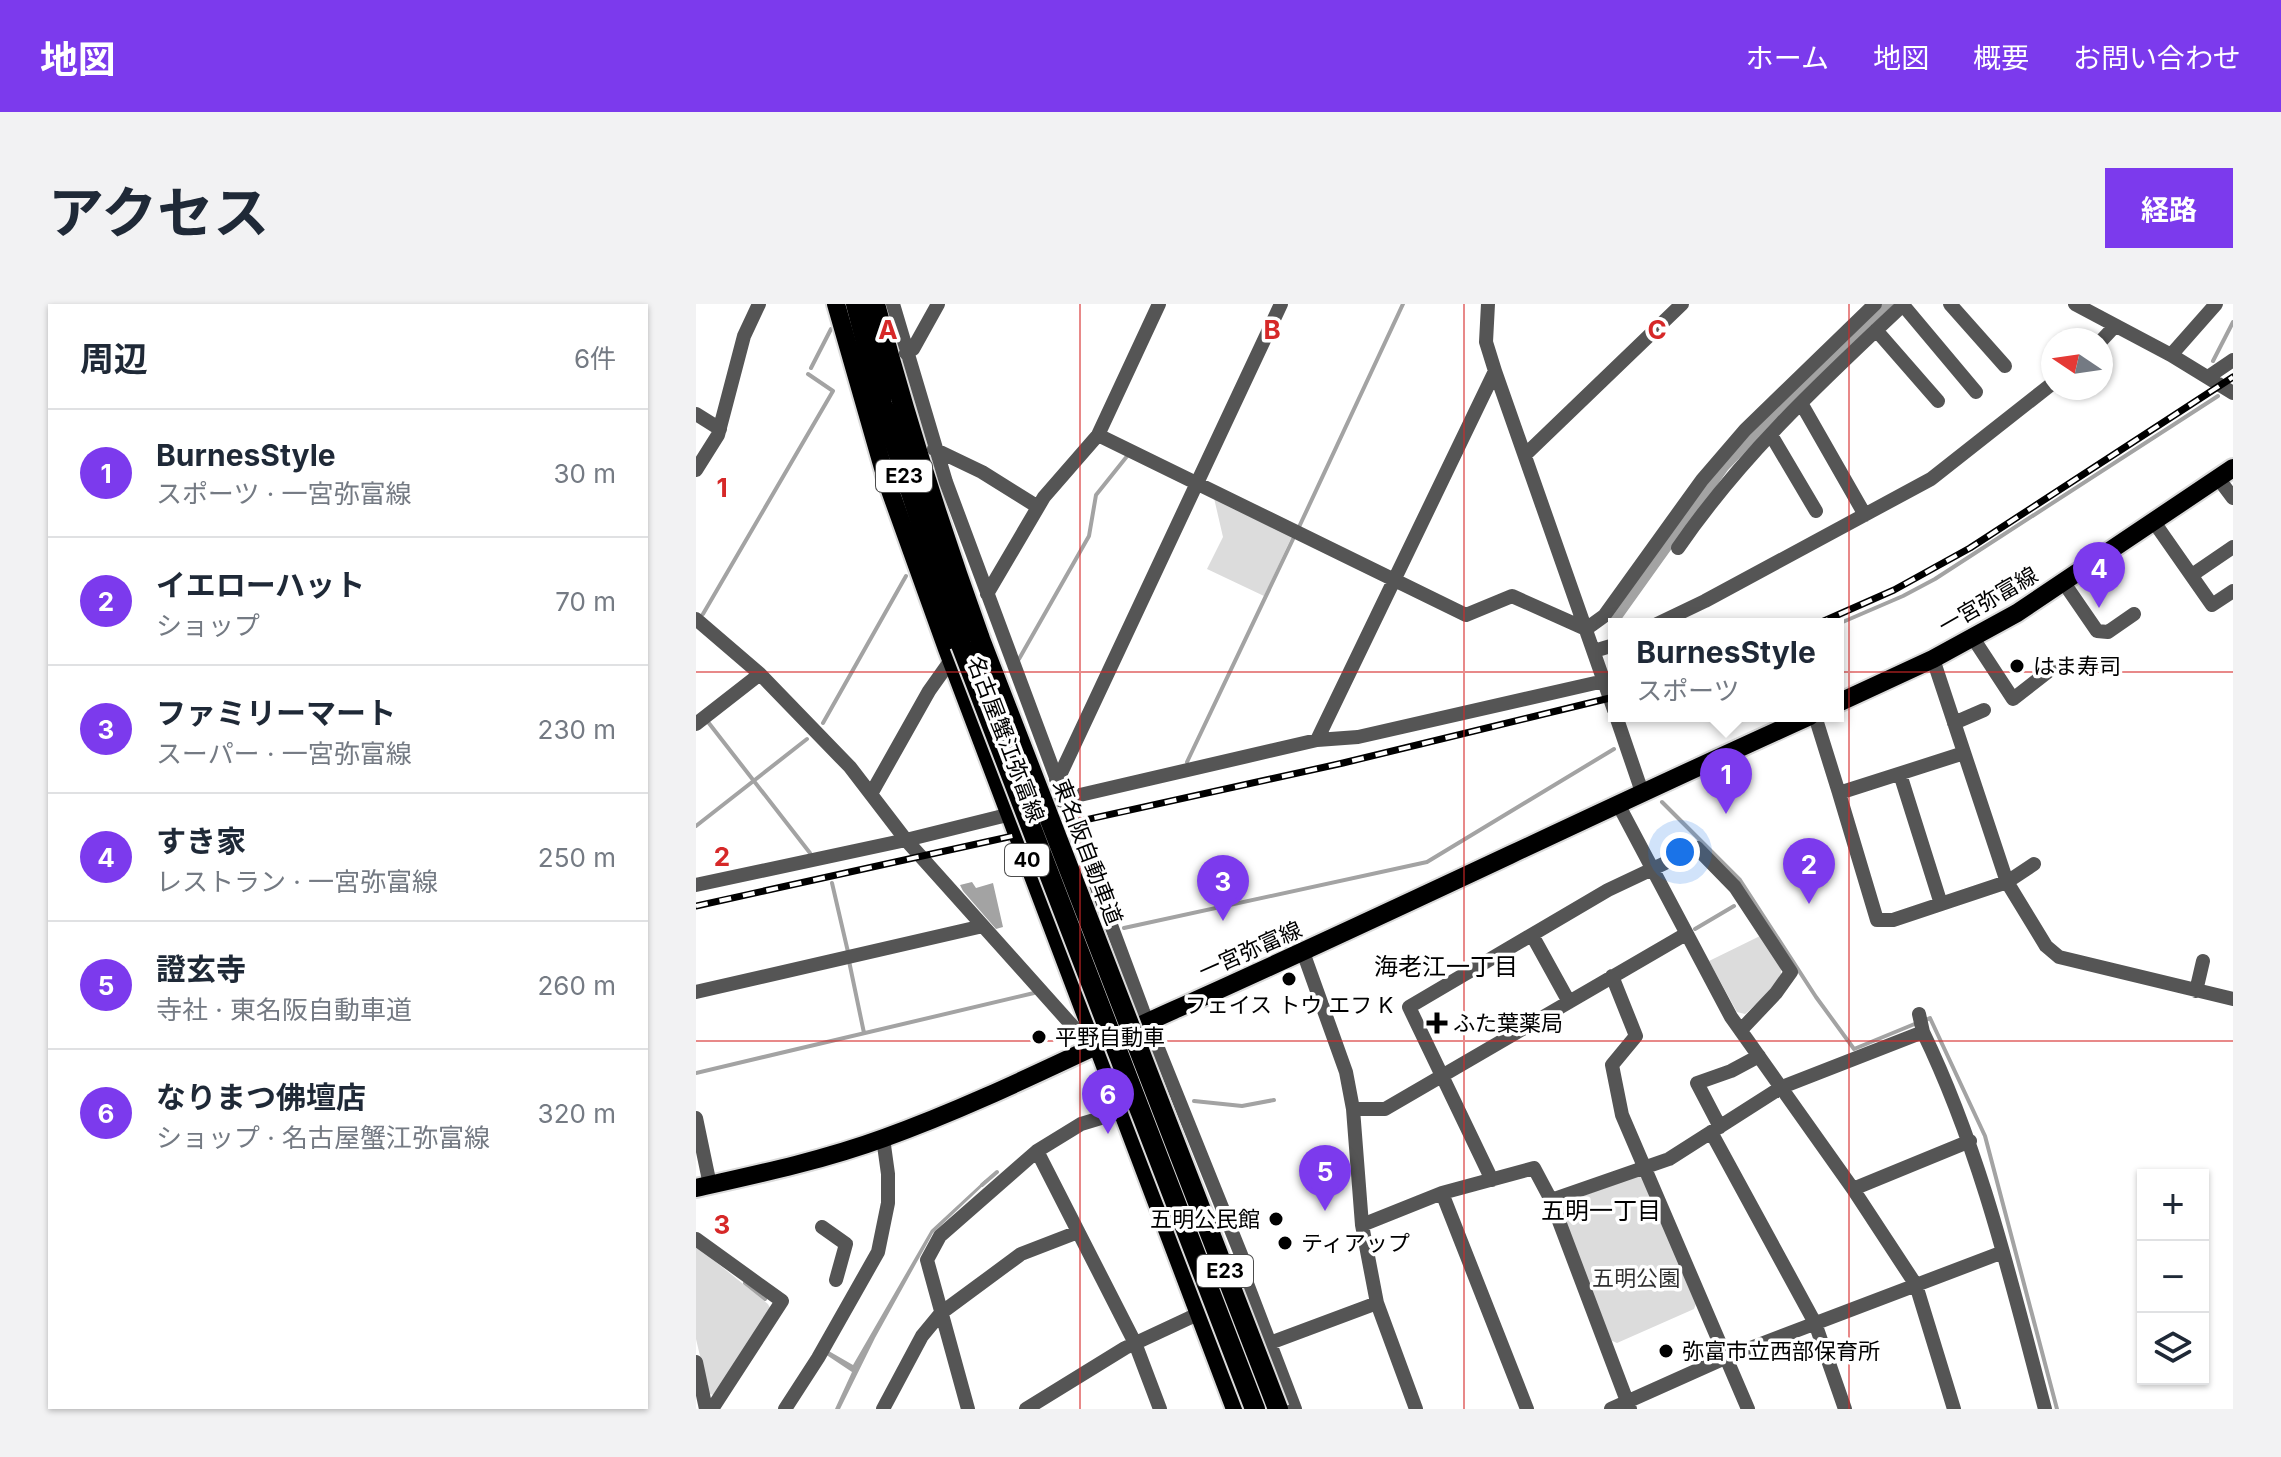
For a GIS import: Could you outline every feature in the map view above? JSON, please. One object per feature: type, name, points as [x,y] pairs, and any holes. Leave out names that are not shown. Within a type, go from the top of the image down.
[{"type":"highway","name":"東名阪自動車道","points":[[856,304],[882,404],[961,645],[1255,1409]]},
{"type":"highway","name":"東名阪自動車道","points":[[875,304],[905,414],[980,639],[1278,1409]]},
{"type":"main road","name":"名古屋蟹江弥富線","points":[[836,304],[887,482],[951,660],[1235,1409]]},
{"type":"main road","name":"一宮弥富線","points":[[1844,700],[1973,638],[2064,583],[2226,473]]},
{"type":"main road","name":"一宮弥富線","points":[[703,1186],[792,1165],[883,1138],[1303,952],[1642,792],[1799,722]]},
{"type":"street","points":[[696,470],[720,429],[744,336],[759,304]]},
{"type":"street","points":[[893,304],[934,449],[1148,1022],[1244,1262],[1243,1273],[1295,1409]]},
{"type":"street","points":[[906,353],[913,349],[938,304]]},
{"type":"street","points":[[987,594],[1038,507],[1069,466],[1098,435],[1159,304]]},
{"type":"street","points":[[1056,779],[1281,304]]},
{"type":"street","points":[[1488,304],[1486,342],[1608,693]]},
{"type":"street","points":[[1525,455],[1682,304]]},
{"type":"street","points":[[1677,536],[1702,480],[1745,430],[1875,304]]},
{"type":"street","points":[[1950,304],[2005,366]]},
{"type":"street","points":[[2075,304],[2171,355],[2233,393]]},
{"type":"street","points":[[2171,355],[2216,304]]},
{"type":"street","points":[[1586,629],[1604,616],[1801,403],[1904,305],[1976,392]]},
{"type":"street","points":[[1876,330],[1938,401]]},
{"type":"street","points":[[2208,377],[2233,360]]},
{"type":"street","points":[[1317,740],[1495,371]]},
{"type":"street","points":[[1668,618],[1931,479],[2041,392]]},
{"type":"street","points":[[1801,403],[1865,515]]},
{"type":"street","points":[[696,414],[720,429]]},
{"type":"street","points":[[1098,435],[1466,615],[1512,596],[1586,629]]},
{"type":"street","points":[[1771,435],[1816,511]]},
{"type":"street","points":[[934,449],[982,472],[1038,507]]},
{"type":"street","points":[[2226,473],[2233,498]]},
{"type":"street","points":[[2154,522],[2212,605],[2233,591]]},
{"type":"street","points":[[2192,575],[2233,547]]},
{"type":"street","points":[[2064,583],[2097,631],[2108,632],[2134,614]]},
{"type":"street","points":[[2206,597],[2233,583]]},
{"type":"street","points":[[696,619],[760,674],[850,767],[906,840],[1077,1031],[1097,1041]]},
{"type":"street","points":[[1973,638],[2013,699],[2054,667]]},
{"type":"street","points":[[1594,651],[1608,647]]},
{"type":"street","points":[[1933,659],[2007,882],[2046,946],[2059,957],[2233,999]]},
{"type":"street","points":[[871,794],[929,691],[951,660]]},
{"type":"street","points":[[696,724],[760,674]]},
{"type":"street","points":[[696,885],[906,840],[1009,815],[1063,798],[1317,740],[1358,737],[1604,681]]},
{"type":"street","points":[[1954,723],[1984,710]]},
{"type":"street","points":[[1618,722],[1642,792]]},
{"type":"street","points":[[1814,722],[1877,920],[1893,920],[2007,882],[2034,864]]},
{"type":"street","points":[[1839,793],[1964,753]]},
{"type":"street","points":[[1900,774],[1941,904]]},
{"type":"street","points":[[1618,804],[1686,934],[1741,1030],[1916,1285],[1954,1409]]},
{"type":"street","points":[[1492,1180],[1409,1007],[1608,890],[1697,848],[1735,887],[1791,972],[1741,1030]]},
{"type":"street","points":[[696,992],[983,926]]},
{"type":"street","points":[[1353,1109],[1385,1109],[1686,934]]},
{"type":"street","points":[[1532,935],[1569,1002]]},
{"type":"street","points":[[1303,952],[1346,1072],[1353,1109],[1362,1225],[1377,1303],[1416,1409]]},
{"type":"street","points":[[2196,991],[2203,961]]},
{"type":"street","points":[[1612,976],[1636,1036],[1612,1065],[1622,1115],[1748,1409]]},
{"type":"street","points":[[1551,1200],[1669,1159],[1782,1087],[1922,1023],[1970,1141],[2045,1409]]},
{"type":"street","points":[[1759,1056],[1731,1071],[1697,1083],[1715,1130],[1815,1323],[1845,1409]]},
{"type":"street","points":[[968,1409],[927,1260],[940,1236],[1037,1151],[1081,1124],[1124,1111]]},
{"type":"street","points":[[696,1118],[703,1186]]},
{"type":"street","points":[[785,1409],[878,1252],[888,1203],[883,1138]]},
{"type":"street","points":[[1853,1189],[1970,1141]]},
{"type":"street","points":[[1037,1151],[1135,1343],[1160,1409]]},
{"type":"street","points":[[1362,1225],[1442,1193],[1534,1168],[1551,1200],[1629,1405]]},
{"type":"street","points":[[1442,1193],[1527,1409]]},
{"type":"street","points":[[822,1227],[846,1244],[837,1277],[857,1288]]},
{"type":"street","points":[[883,1409],[922,1336],[941,1313],[1021,1254],[1078,1232]]},
{"type":"street","points":[[696,1239],[782,1301],[709,1409]]},
{"type":"street","points":[[1611,1409],[1629,1405],[1727,1357],[2003,1252]]},
{"type":"street","points":[[1190,1289],[1244,1262]]},
{"type":"street","points":[[1270,1343],[1377,1303]]},
{"type":"street","points":[[1035,1406],[1135,1343],[1200,1313]]},
{"type":"street","points":[[696,1362],[709,1409]]},
{"type":"green space","points":[[1214,498],[1293,534],[1264,596],[1207,569],[1223,537]]},
{"type":"green space","points":[[1760,936],[1781,968],[1781,977],[1745,1014],[1737,1012],[1709,961]]},
{"type":"green space","name":"五明公園","points":[[1638,1176],[1644,1179],[1697,1301],[1694,1309],[1617,1343],[1610,1340],[1560,1209],[1563,1203]]},
{"type":"green space","points":[[696,1246],[770,1308],[714,1395],[709,1394],[696,1339]]},
{"type":"shaded area","points":[[1881,304],[1894,304],[1728,470],[1622,618],[1609,618],[1715,471],[1812,369]]},
{"type":"shaded area","points":[[972,882],[976,888],[993,883],[1003,927],[996,929],[963,891],[960,885]]},
{"type":"shaded area","points":[[985,1180],[986,1183],[933,1233],[840,1409],[835,1409],[852,1372],[825,1354],[827,1350],[853,1365],[931,1230]]},
{"type":"waterway","points":[[1299,527],[1403,304]]},
{"type":"waterway","points":[[2213,361],[2233,322]]},
{"type":"waterway","points":[[811,368],[831,329]]},
{"type":"waterway","points":[[703,614],[833,391],[808,374]]},
{"type":"waterway","points":[[1844,621],[1935,579],[2218,396]]},
{"type":"waterway","points":[[1019,659],[1089,536],[1096,495],[1128,455]]},
{"type":"waterway","points":[[1187,762],[1294,537]]},
{"type":"waterway","points":[[823,723],[906,576]]},
{"type":"waterway","points":[[708,722],[810,853]]},
{"type":"waterway","points":[[696,826],[807,739]]},
{"type":"waterway","points":[[1124,928],[1427,862],[1614,749]]},
{"type":"waterway","points":[[1662,802],[1740,880],[1816,997],[1854,1049],[1917,1023]]},
{"type":"waterway","points":[[832,883],[848,952]]},
{"type":"waterway","points":[[1695,929],[1734,906]]},
{"type":"waterway","points":[[849,961],[864,1033]]},
{"type":"waterway","points":[[696,1073],[1034,993]]},
{"type":"waterway","points":[[1926,1020],[1930,1018],[1985,1136],[2057,1409]]},
{"type":"waterway","points":[[1194,1101],[1242,1106],[1274,1100]]},
{"type":"waterway","points":[[982,1185],[997,1172]]},
{"type":"waterway","points":[[745,1283],[765,1299]]},
{"type":"railway","points":[[1831,618],[1894,590],[1970,548],[2233,377]]},
{"type":"railway","points":[[696,906],[1343,763],[1608,698]]},
{"type":"place","name":"すき家","points":[[2099,608]]},
{"type":"place","name":"はま寿司","points":[[2017,666]]},
{"type":"place","name":"BurnesStyle","points":[[1726,814]]},
{"type":"place","name":"イエローハット","points":[[1809,904]]},
{"type":"place","name":"ファミリーマート","points":[[1223,921]]},
{"type":"place","name":"フェイス トウ エフ K","points":[[1289,979]]},
{"type":"place","name":"ふた葉薬局","points":[[1437,1023]]},
{"type":"place","name":"平野自動車","points":[[1039,1037]]},
{"type":"place","name":"なりまつ佛壇店","points":[[1108,1134]]},
{"type":"place","name":"證玄寺","points":[[1325,1211]]},
{"type":"place","name":"五明公民館","points":[[1276,1219]]},
{"type":"place","name":"ティアップ","points":[[1285,1243]]},
{"type":"place","name":"弥富市立西部保育所","points":[[1666,1351]]},
{"type":"district","name":"海老江一丁目","points":[[1446,966]]},
{"type":"district","name":"五明一丁目","points":[[1601,1210]]}]
